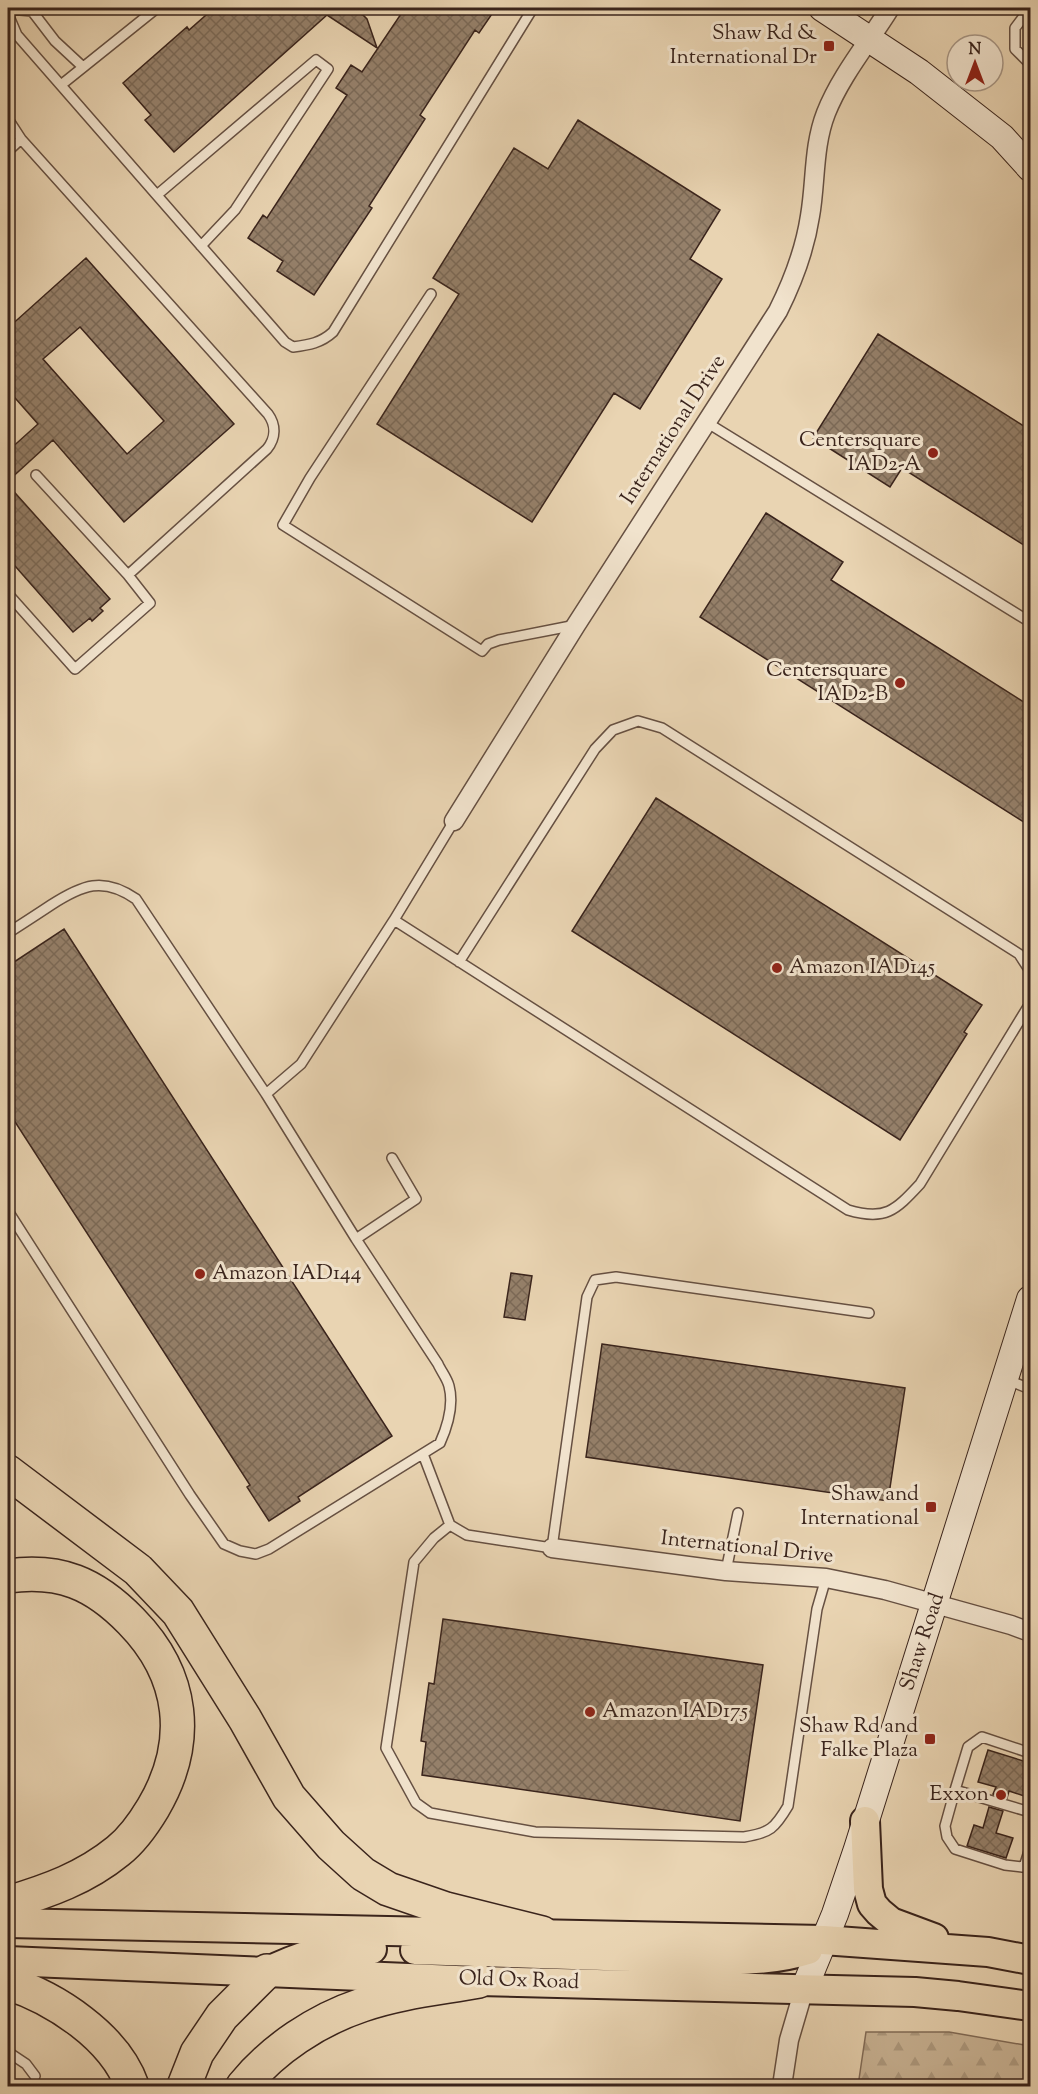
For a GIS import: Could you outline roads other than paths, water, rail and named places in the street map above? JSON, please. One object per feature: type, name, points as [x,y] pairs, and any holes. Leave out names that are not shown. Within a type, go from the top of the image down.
[{"type":"highway","points":[[8,1472],[138,1570],[178,1612],[245,1719],[289,1797],[331,1845],[363,1874],[388,1889],[446,1909],[542,1933]]},
{"type":"highway","points":[[8,1576],[22,1574],[56,1576],[89,1587],[115,1605],[145,1635],[167,1672],[176,1702],[178,1724],[174,1762],[162,1793],[146,1819],[120,1850],[84,1875],[43,1893],[8,1903]]},
{"type":"highway","points":[[184,2086],[197,2053],[222,2016],[267,1971]]},
{"type":"highway","points":[[243,2086],[276,2053],[305,2032],[363,2004],[479,1981]]},
{"type":"highway","points":[[8,1983],[50,2002],[93,2030],[120,2062],[132,2086]]},
{"type":"main road","points":[[822,8],[871,38],[919,72],[1002,137],[1030,168]]},
{"type":"main road","name":"Shaw Road","points":[[804,1989],[835,1914],[866,1821],[1030,1299]]},
{"type":"main road","points":[[866,1821],[868,1889],[875,1908],[899,1926],[970,1951]]},
{"type":"main road","points":[[8,1923],[823,1940],[970,1951],[1030,1960]]},
{"type":"main road","points":[[267,1971],[302,1956],[342,1948],[764,1960],[810,1950],[823,1940]]},
{"type":"main road","name":"Old Ox Road","points":[[8,1961],[479,1981],[947,1995],[1030,2006]]},
{"type":"street","name":"International Drive","points":[[454,822],[576,624],[778,311],[808,231],[819,138],[826,113],[840,85],[890,8]]},
{"type":"street","name":"International Drive","points":[[552,1548],[726,1571],[826,1578],[885,1590],[1011,1624],[1030,1632]]},
{"type":"street","name":"Shaw Road","points":[[782,2086],[789,2040],[804,1989]]},
{"type":"lane","points":[[60,85],[157,8]]},
{"type":"lane","points":[[83,67],[55,41],[32,11],[8,10],[17,35],[285,342],[293,347],[311,345],[328,338],[340,322],[532,8]]},
{"type":"lane","points":[[1030,8],[1015,28],[1015,49],[1030,64]]},
{"type":"lane","points":[[157,195],[316,60],[328,69],[235,210],[201,246]]},
{"type":"lane","points":[[8,119],[21,139],[273,420],[274,434],[267,449],[128,575]]},
{"type":"lane","points":[[8,151],[21,139]]},
{"type":"lane","points":[[431,294],[310,478],[283,525],[482,651],[488,644],[499,640],[576,624]]},
{"type":"lane","points":[[706,422],[1030,622]]},
{"type":"lane","points":[[8,594],[75,669],[150,603],[128,575],[36,475]]},
{"type":"lane","points":[[459,962],[595,749],[613,730],[638,721],[662,728],[1019,954],[1030,971]]},
{"type":"lane","points":[[266,1094],[301,1064],[454,822]]},
{"type":"lane","points":[[8,933],[87,886],[105,885],[123,890],[136,899],[266,1094],[356,1239],[438,1364],[449,1386],[449,1423],[441,1443],[269,1549],[256,1554],[240,1551],[224,1544],[190,1495],[8,1211]]},
{"type":"lane","points":[[394,920],[848,1210],[863,1215],[880,1215],[903,1203],[920,1184],[1029,1005],[1030,997]]},
{"type":"lane","points":[[356,1239],[416,1199],[392,1158]]},
{"type":"lane","points":[[423,1454],[450,1525],[467,1535],[552,1548],[587,1297],[595,1280],[616,1277],[869,1313]]},
{"type":"lane","points":[[1005,1379],[1030,1389]]},
{"type":"lane","points":[[726,1571],[738,1513]]},
{"type":"lane","points":[[450,1525],[434,1538],[414,1562],[386,1748],[416,1803],[430,1813],[535,1832],[744,1837],[772,1829],[788,1806],[817,1609],[826,1578]]},
{"type":"lane","points":[[1030,1753],[982,1737],[968,1747],[945,1826],[947,1838],[955,1849],[1005,1865],[1028,1868],[1030,1848]]},
{"type":"lane","points":[[955,1790],[1030,1812]]},
{"type":"lane","points":[[8,2052],[26,2064],[35,2076]]},
{"type":"place","name":"Shaw Rd & International Dr","points":[[829,46]]},
{"type":"place","name":"Centersquare IAD2-A","points":[[933,453]]},
{"type":"place","name":"Centersquare IAD2-B","points":[[900,683]]},
{"type":"place","name":"Amazon IAD145","points":[[777,968]]},
{"type":"place","name":"Amazon IAD144","points":[[200,1274]]},
{"type":"place","name":"Shaw and International","points":[[931,1507]]},
{"type":"place","name":"Amazon IAD175","points":[[590,1712]]},
{"type":"place","name":"Shaw Rd and Falke Plaza","points":[[930,1739]]},
{"type":"place","name":"Exxon","points":[[1001,1795]]}]
